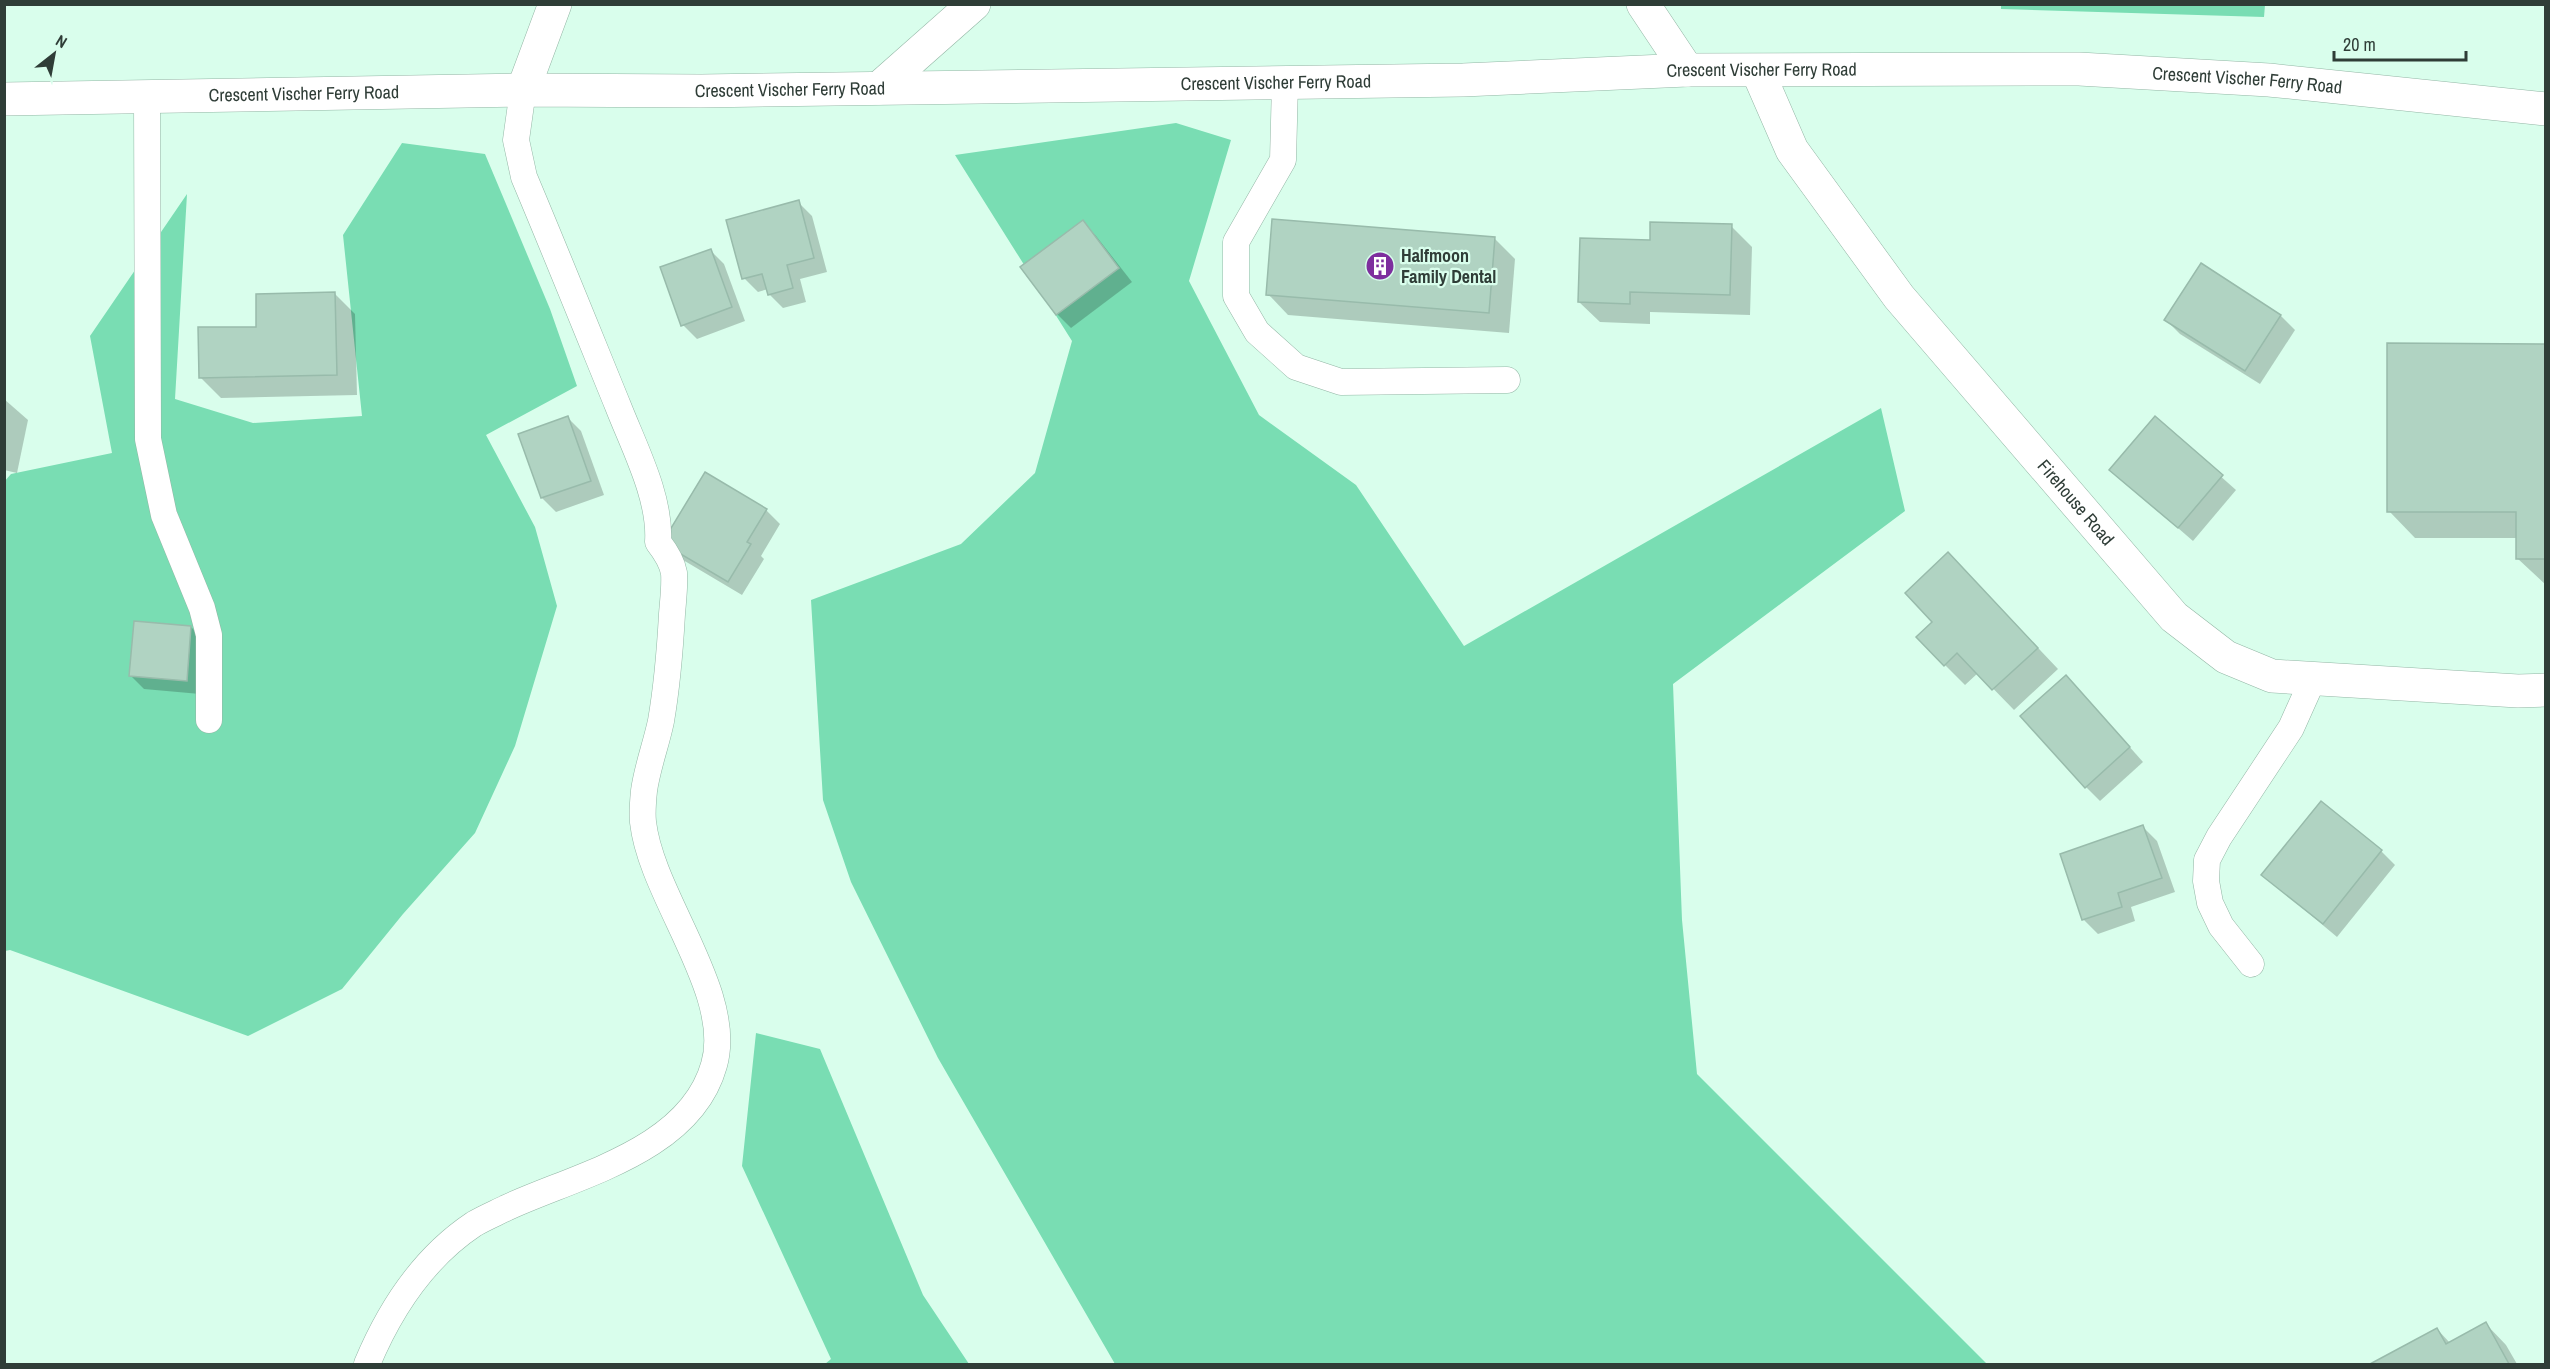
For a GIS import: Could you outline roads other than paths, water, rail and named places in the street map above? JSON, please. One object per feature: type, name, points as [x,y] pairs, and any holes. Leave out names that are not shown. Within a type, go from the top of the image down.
[{"type":"main road","points":[[523,90],[555,4]]},
{"type":"main road","points":[[879,88],[974,4]]},
{"type":"main road","points":[[1643,4],[1687,70]]},
{"type":"main road","name":"Crescent Vischer Ferry Road","points":[[4,99],[523,90],[701,91],[1463,80],[1687,70],[1758,72],[2079,69],[2269,80],[2546,109]]},
{"type":"main road","name":"Firehouse Road","points":[[1758,72],[1792,150],[1899,297],[2174,617],[2226,657],[2272,676],[2498,690],[2546,690]]},
{"type":"lane","points":[[1285,83],[1282,160],[1236,242],[1236,296],[1257,332],[1296,367],[1341,382],[1508,380]]},
{"type":"lane","points":[[367,1365],[378,1338],[403,1295],[436,1253],[476,1223],[611,1164],[670,1130],[693,1107],[715,1064],[716,1023],[704,978],[657,872],[643,822],[645,790],[668,677],[674,571],[658,542],[659,524],[656,509],[634,446],[524,177],[516,140],[523,90]]},
{"type":"lane","points":[[147,96],[148,439],[164,516],[202,608],[209,634],[209,720]]},
{"type":"lane","points":[[2251,964],[2221,926],[2210,903],[2205,881],[2206,860],[2291,728],[2313,679]]},
{"type":"place","name":"Halfmoon Family Dental","points":[[1380,266]]}]
